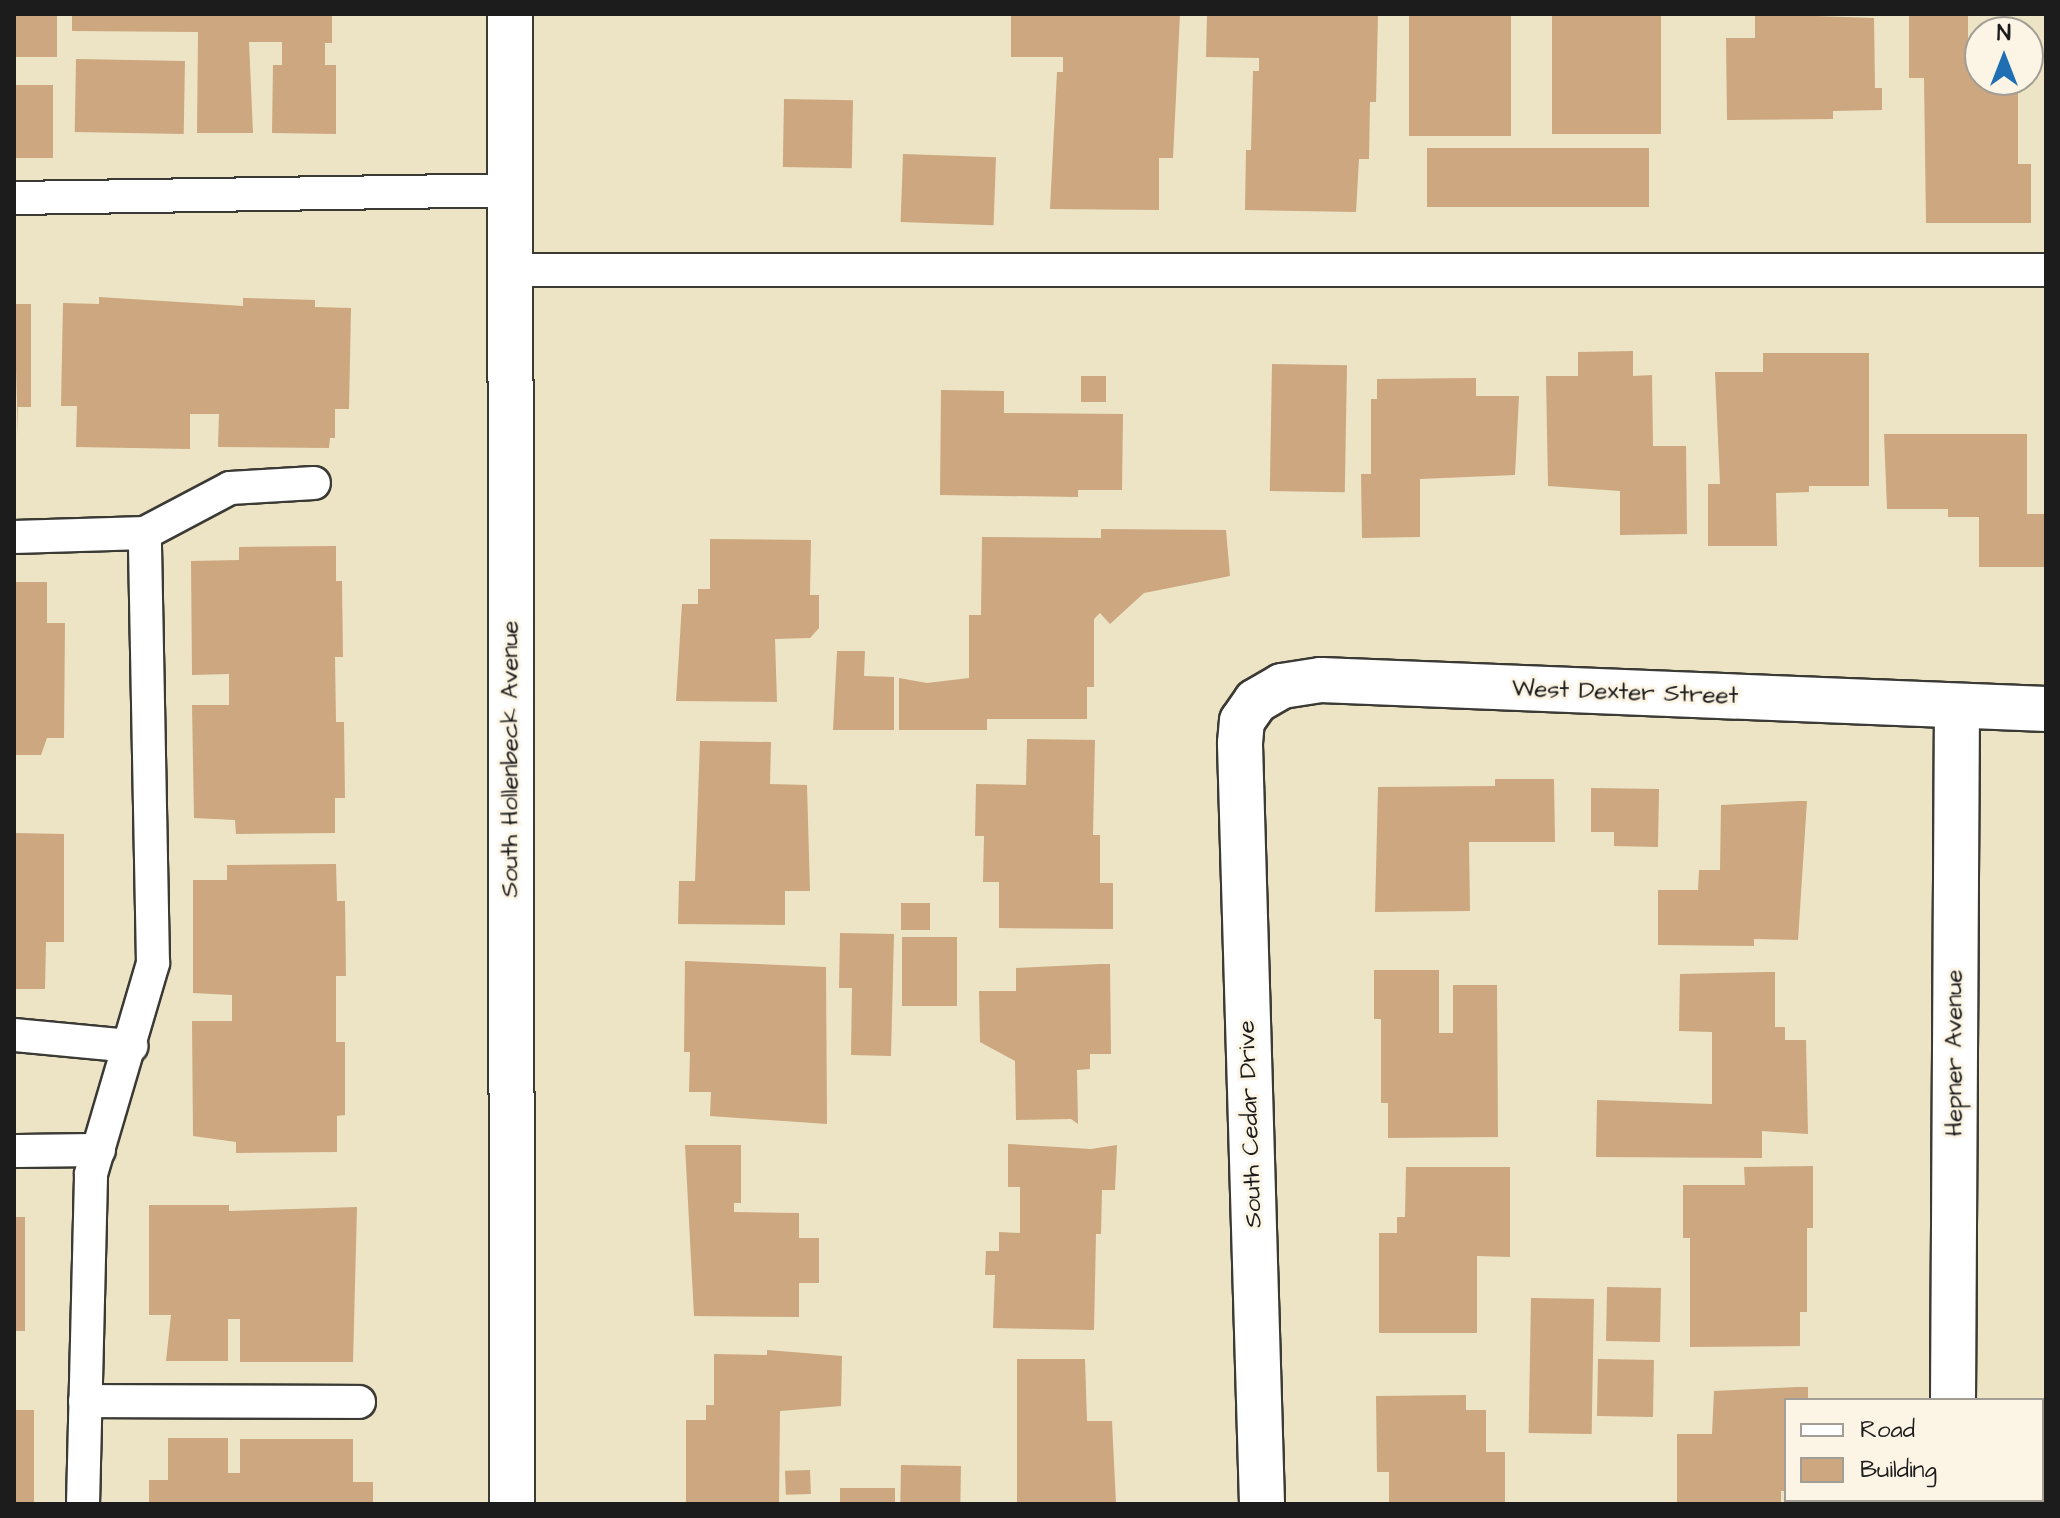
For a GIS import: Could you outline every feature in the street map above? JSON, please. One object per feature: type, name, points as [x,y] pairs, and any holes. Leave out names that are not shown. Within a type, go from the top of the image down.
[{"type":"street","name":"South Hollenbeck Avenue","points":[[510,14],[512,1504]]},
{"type":"street","name":"West Dexter Street","points":[[1240,743],[1242,721],[1256,701],[1282,686],[1321,680],[2046,709]]},
{"type":"street","name":"Hepner Avenue","points":[[1953,1398],[1957,707]]},
{"type":"street","name":"South Cedar Drive","points":[[1240,743],[1262,1504]]},
{"type":"lane","points":[[14,198],[510,190]]},
{"type":"lane","points":[[511,270],[2046,270]]},
{"type":"lane","points":[[14,537],[82,539],[145,533],[230,488],[314,483]]},
{"type":"lane","points":[[83,1504],[91,1174],[153,963],[145,533]]},
{"type":"lane","points":[[14,1035],[131,1046]]},
{"type":"lane","points":[[14,1151],[99,1150]]},
{"type":"lane","points":[[85,1401],[359,1402]]},
{"type":"building","points":[[14,14],[57,14],[57,57],[14,57]]},
{"type":"building","points":[[72,14],[332,14],[332,43],[325,43],[325,65],[336,65],[336,134],[272,133],[273,65],[282,65],[282,42],[249,42],[253,133],[197,133],[198,32],[72,31]]},
{"type":"building","points":[[1011,14],[1180,14],[1173,158],[1159,158],[1159,210],[1050,209],[1057,72],[1063,72],[1063,57],[1011,57]]},
{"type":"building","points":[[1207,14],[1378,14],[1376,102],[1370,102],[1369,159],[1359,159],[1356,212],[1245,210],[1246,150],[1251,150],[1253,71],[1259,71],[1259,58],[1206,57]]},
{"type":"building","points":[[1409,14],[1511,14],[1511,136],[1409,136]]},
{"type":"building","points":[[1552,14],[1661,14],[1661,134],[1552,134]]},
{"type":"building","points":[[1755,14],[1874,18],[1875,88],[1882,88],[1882,110],[1833,111],[1833,119],[1727,120],[1726,38],[1755,38]]},
{"type":"building","points":[[1909,14],[1968,14],[1964,16],[1964,96],[2018,96],[2018,164],[2031,164],[2031,223],[1926,223],[1924,78],[1909,78]]},
{"type":"building","points":[[76,59],[185,61],[184,134],[75,132]]},
{"type":"building","points":[[14,85],[53,85],[53,158],[14,158]]},
{"type":"building","points":[[784,99],[853,100],[852,168],[783,167]]},
{"type":"building","points":[[1427,148],[1649,148],[1649,207],[1427,207]]},
{"type":"building","points":[[903,154],[996,157],[994,225],[901,222]]},
{"type":"building","points":[[99,297],[243,306],[243,298],[315,300],[315,307],[351,308],[349,409],[335,409],[335,438],[330,438],[329,448],[218,447],[219,414],[190,414],[190,449],[76,447],[77,406],[61,406],[63,303],[99,304]]},
{"type":"building","points":[[14,304],[31,304],[31,407],[18,407],[18,436]]},
{"type":"building","points":[[1633,351],[1633,376],[1652,375],[1653,446],[1686,446],[1687,534],[1620,535],[1620,491],[1548,486],[1546,376],[1578,376],[1578,352]]},
{"type":"building","points":[[1763,353],[1869,353],[1869,486],[1809,486],[1809,492],[1776,493],[1777,546],[1708,546],[1708,484],[1720,484],[1715,372],[1763,372]]},
{"type":"building","points":[[1272,364],[1347,365],[1345,492],[1270,491]]},
{"type":"building","points":[[1081,376],[1106,376],[1106,402],[1081,402]]},
{"type":"building","points":[[1476,378],[1476,396],[1519,396],[1515,475],[1420,479],[1420,537],[1362,538],[1361,474],[1371,474],[1371,399],[1377,399],[1377,379]]},
{"type":"building","points":[[941,390],[1004,391],[1004,413],[1123,414],[1122,490],[1078,490],[1078,497],[940,495]]},
{"type":"building","points":[[1884,434],[2027,434],[2027,514],[2044,514],[2044,567],[1979,567],[1979,517],[1948,517],[1948,509],[1887,509]]},
{"type":"building","points":[[1101,529],[1226,530],[1230,576],[1144,593],[1110,624],[1100,613],[1094,619],[1094,687],[1087,687],[1087,719],[987,719],[987,730],[899,730],[899,678],[927,683],[969,678],[969,615],[981,615],[982,537],[1101,538]]},
{"type":"building","points":[[710,539],[811,540],[810,595],[819,595],[819,628],[810,638],[775,639],[777,702],[676,701],[682,604],[698,604],[698,589],[710,589]]},
{"type":"building","points":[[336,546],[336,581],[342,581],[343,657],[335,657],[336,722],[344,722],[345,798],[335,798],[335,833],[236,834],[235,820],[194,818],[192,705],[229,705],[229,674],[192,675],[191,561],[239,560],[239,547]]},
{"type":"building","points":[[14,582],[47,582],[47,623],[65,623],[64,738],[47,738],[41,755],[14,755]]},
{"type":"building","points":[[837,651],[865,651],[864,676],[894,677],[894,730],[833,730]]},
{"type":"building","points":[[1027,739],[1095,740],[1093,835],[1100,835],[1100,883],[1113,883],[1113,929],[999,928],[999,882],[983,882],[984,836],[975,836],[976,784],[1026,785]]},
{"type":"building","points":[[700,741],[771,742],[770,784],[807,785],[810,891],[785,891],[785,925],[678,924],[679,881],[695,881]]},
{"type":"building","points":[[1495,779],[1554,779],[1555,842],[1469,842],[1470,911],[1375,912],[1378,787],[1495,786]]},
{"type":"building","points":[[1591,788],[1659,789],[1658,847],[1614,846],[1614,832],[1591,832]]},
{"type":"building","points":[[1807,801],[1798,940],[1754,939],[1754,946],[1658,945],[1658,890],[1698,890],[1699,870],[1720,870],[1721,805]]},
{"type":"building","points":[[14,833],[64,834],[64,942],[46,942],[45,989],[14,989]]},
{"type":"building","points":[[336,864],[337,901],[345,901],[346,976],[336,976],[336,1042],[345,1042],[345,1115],[337,1116],[337,1152],[236,1153],[236,1142],[193,1136],[192,1021],[232,1021],[232,995],[193,993],[193,880],[227,880],[227,865]]},
{"type":"building","points":[[901,903],[930,903],[930,930],[901,930]]},
{"type":"building","points":[[840,933],[894,934],[891,1056],[851,1055],[852,988],[839,988]]},
{"type":"building","points":[[902,937],[957,937],[957,1006],[902,1006]]},
{"type":"building","points":[[685,961],[826,967],[827,1124],[710,1116],[711,1092],[689,1092],[690,1052],[684,1052]]},
{"type":"building","points":[[1110,964],[1111,1054],[1090,1054],[1090,1069],[1077,1070],[1078,1124],[1071,1119],[1016,1120],[1015,1061],[980,1042],[979,991],[1016,991],[1016,968]]},
{"type":"building","points":[[1374,970],[1439,970],[1439,1033],[1453,1033],[1453,985],[1497,985],[1498,1137],[1388,1138],[1388,1103],[1381,1103],[1381,1019],[1374,1019]]},
{"type":"building","points":[[1775,972],[1775,1027],[1785,1027],[1785,1040],[1806,1040],[1808,1134],[1762,1131],[1762,1158],[1596,1157],[1597,1100],[1712,1104],[1712,1032],[1679,1031],[1680,974]]},
{"type":"building","points":[[1008,1144],[1091,1149],[1117,1145],[1115,1190],[1102,1190],[1101,1234],[1096,1234],[1094,1330],[993,1328],[995,1275],[985,1275],[986,1251],[999,1251],[999,1232],[1020,1233],[1020,1187],[1008,1187]]},
{"type":"building","points":[[685,1145],[741,1145],[741,1203],[734,1203],[734,1212],[799,1213],[799,1238],[819,1238],[819,1283],[799,1283],[799,1317],[694,1316]]},
{"type":"building","points":[[1813,1166],[1813,1228],[1807,1228],[1807,1312],[1800,1312],[1800,1346],[1690,1347],[1690,1238],[1683,1238],[1683,1185],[1745,1185],[1744,1167]]},
{"type":"building","points":[[1406,1167],[1510,1167],[1510,1257],[1477,1256],[1477,1333],[1379,1333],[1379,1233],[1397,1233],[1397,1217],[1405,1217]]},
{"type":"building","points":[[149,1205],[229,1205],[229,1211],[357,1207],[353,1362],[240,1362],[240,1319],[228,1319],[228,1361],[166,1361],[171,1315],[149,1315]]},
{"type":"building","points":[[14,1217],[25,1217],[25,1331],[14,1331]]},
{"type":"building","points":[[1607,1287],[1661,1288],[1660,1342],[1606,1341]]},
{"type":"building","points":[[1531,1298],[1594,1299],[1592,1434],[1529,1433]]},
{"type":"building","points":[[767,1350],[842,1356],[841,1406],[780,1411],[779,1504],[686,1504],[686,1420],[706,1420],[706,1405],[714,1405],[714,1354],[767,1355]]},
{"type":"building","points":[[1017,1359],[1085,1359],[1087,1421],[1112,1421],[1116,1504],[1017,1504]]},
{"type":"building","points":[[1598,1359],[1654,1360],[1653,1417],[1597,1416]]},
{"type":"building","points":[[1808,1387],[1808,1398],[1784,1398],[1784,1491],[1781,1491],[1781,1504],[1677,1504],[1677,1434],[1712,1434],[1714,1391]]},
{"type":"building","points":[[1466,1395],[1466,1410],[1486,1410],[1486,1452],[1505,1452],[1505,1504],[1389,1504],[1389,1472],[1377,1472],[1376,1396]]},
{"type":"building","points":[[14,1410],[34,1410],[34,1504],[14,1504]]},
{"type":"building","points":[[168,1438],[228,1438],[228,1473],[240,1473],[240,1439],[353,1439],[353,1482],[373,1482],[373,1504],[149,1504],[149,1480],[168,1480]]},
{"type":"building","points":[[901,1465],[961,1466],[960,1504],[900,1504]]},
{"type":"building","points":[[810,1470],[811,1494],[786,1495],[785,1471]]},
{"type":"building","points":[[840,1488],[895,1488],[895,1504],[840,1504]]}]
